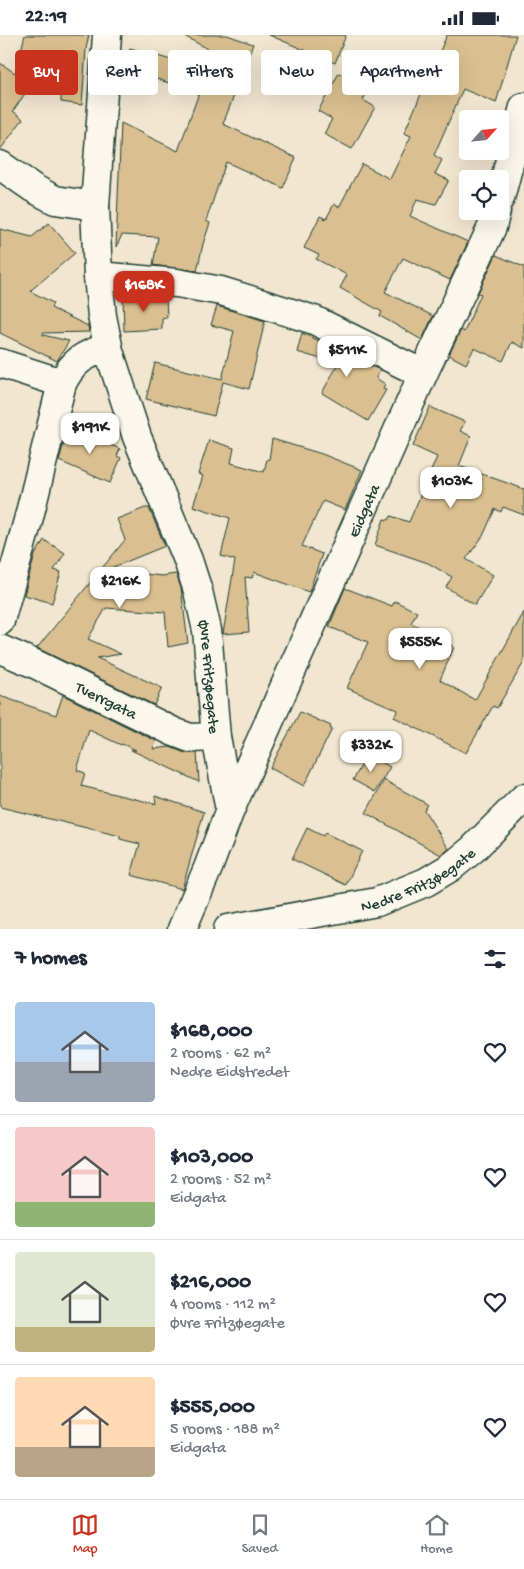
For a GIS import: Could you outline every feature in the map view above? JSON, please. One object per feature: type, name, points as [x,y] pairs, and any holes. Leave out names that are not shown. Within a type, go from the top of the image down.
[{"type":"street","name":"Øvre Fritzøegate","points":[[107,35],[95,206],[102,317],[108,347],[137,437],[188,559],[198,591],[206,630],[216,737],[230,810]]},
{"type":"street","points":[[507,170],[524,107]]},
{"type":"street","points":[[0,165],[33,188],[55,200],[95,206]]},
{"type":"street","name":"Eidgata","points":[[230,810],[423,374],[494,220]]},
{"type":"street","points":[[98,276],[177,283],[212,290],[305,317],[423,374]]},
{"type":"street","points":[[0,621],[29,517],[62,383],[70,368],[79,359],[108,347]]},
{"type":"street","points":[[0,363],[62,383]]},
{"type":"street","name":"Tverrgata","points":[[0,649],[35,664],[174,732],[190,738],[216,737]]},
{"type":"street","name":"Nedre Fritzøegate","points":[[228,929],[378,901],[426,882],[451,867],[472,850],[524,798]]},
{"type":"street","points":[[182,929],[230,810]]},
{"type":"building","points":[[25,35],[89,35],[86,49],[82,105],[61,102],[61,95],[78,95],[78,50],[21,50]]},
{"type":"building","points":[[182,35],[227,35],[253,44],[251,50],[210,50]]},
{"type":"building","points":[[269,35],[346,35],[335,63],[332,62],[332,50],[304,50]]},
{"type":"building","points":[[447,35],[516,35],[496,103],[463,89],[434,155],[442,160],[435,174],[449,180],[436,204],[417,199],[410,216],[468,242],[450,280],[403,258],[385,292],[433,316],[422,340],[380,316],[382,312],[340,288],[347,275],[316,259],[319,255],[304,248],[320,216],[326,219],[334,204],[339,207],[362,164],[390,179],[411,136],[404,133],[421,95],[459,95],[459,50],[440,50]]},
{"type":"building","points":[[158,56],[168,59],[168,83],[158,79]]},
{"type":"building","points":[[0,63],[15,73],[15,95],[24,95],[13,111],[23,119],[0,150]]},
{"type":"building","points":[[339,73],[342,75],[342,95],[366,95],[363,100],[375,107],[352,149],[324,134],[332,119],[318,111],[327,95],[332,95],[332,86]]},
{"type":"building","points":[[198,95],[234,95],[223,124],[296,158],[283,188],[226,162],[206,221],[210,223],[197,271],[153,265],[158,237],[122,235],[116,247],[121,123],[178,151]]},
{"type":"building","points":[[49,223],[75,253],[30,291],[53,303],[51,308],[88,326],[89,332],[43,333],[43,335],[69,341],[57,361],[0,333],[0,229],[32,237]]},
{"type":"building","points":[[496,255],[524,267],[524,348],[512,342],[503,361],[474,348],[466,364],[449,355],[461,330],[464,332],[481,294],[478,293]]},
{"type":"building","points":[[123,294],[166,298],[167,317],[162,318],[162,329],[124,331]]},
{"type":"building","points":[[217,306],[265,321],[249,389],[223,382],[214,416],[146,399],[155,363],[222,379],[234,331],[211,325]]},
{"type":"building","points":[[302,333],[380,370],[376,378],[385,384],[383,388],[386,390],[368,421],[322,393],[338,364],[297,352]]},
{"type":"building","points":[[430,407],[465,422],[460,431],[471,436],[459,466],[524,489],[524,515],[503,507],[501,512],[495,509],[483,536],[466,559],[493,575],[475,605],[446,587],[452,577],[428,563],[375,545],[384,519],[389,520],[391,516],[409,522],[437,457],[413,446]]},
{"type":"building","points":[[70,427],[120,449],[117,456],[121,458],[110,483],[59,461]]},
{"type":"building","points":[[272,439],[322,454],[362,470],[345,510],[323,501],[302,546],[322,554],[309,592],[254,572],[252,578],[245,577],[249,632],[223,634],[235,560],[221,556],[230,518],[193,506],[203,476],[198,474],[209,440],[234,448],[231,463],[264,472],[267,459],[269,460]]},
{"type":"building","points":[[149,508],[165,546],[106,570],[162,576],[176,574],[181,588],[188,643],[168,647],[165,612],[106,608],[88,639],[121,654],[97,658],[162,688],[154,705],[37,648],[125,540],[117,519]]},
{"type":"building","points":[[44,540],[65,553],[54,570],[61,572],[52,603],[24,595],[35,555]]},
{"type":"building","points":[[345,588],[392,606],[395,601],[417,612],[411,623],[445,639],[454,647],[440,680],[475,700],[524,612],[524,662],[497,708],[493,706],[466,753],[394,717],[398,710],[347,688],[368,642],[329,627]]},
{"type":"building","points":[[63,695],[156,741],[153,749],[170,747],[185,753],[197,753],[199,782],[131,750],[136,750],[89,730],[77,770],[85,773],[81,786],[156,804],[155,796],[204,812],[182,889],[131,875],[140,844],[120,839],[120,836],[0,807],[0,696],[56,715]]},
{"type":"building","points":[[300,712],[331,726],[330,728],[332,729],[304,786],[270,768]]},
{"type":"building","points":[[368,754],[390,767],[375,792],[353,780]]},
{"type":"building","points":[[384,780],[427,804],[424,810],[449,849],[441,855],[366,813]]},
{"type":"building","points":[[307,828],[323,836],[325,833],[362,851],[346,885],[292,859]]}]
